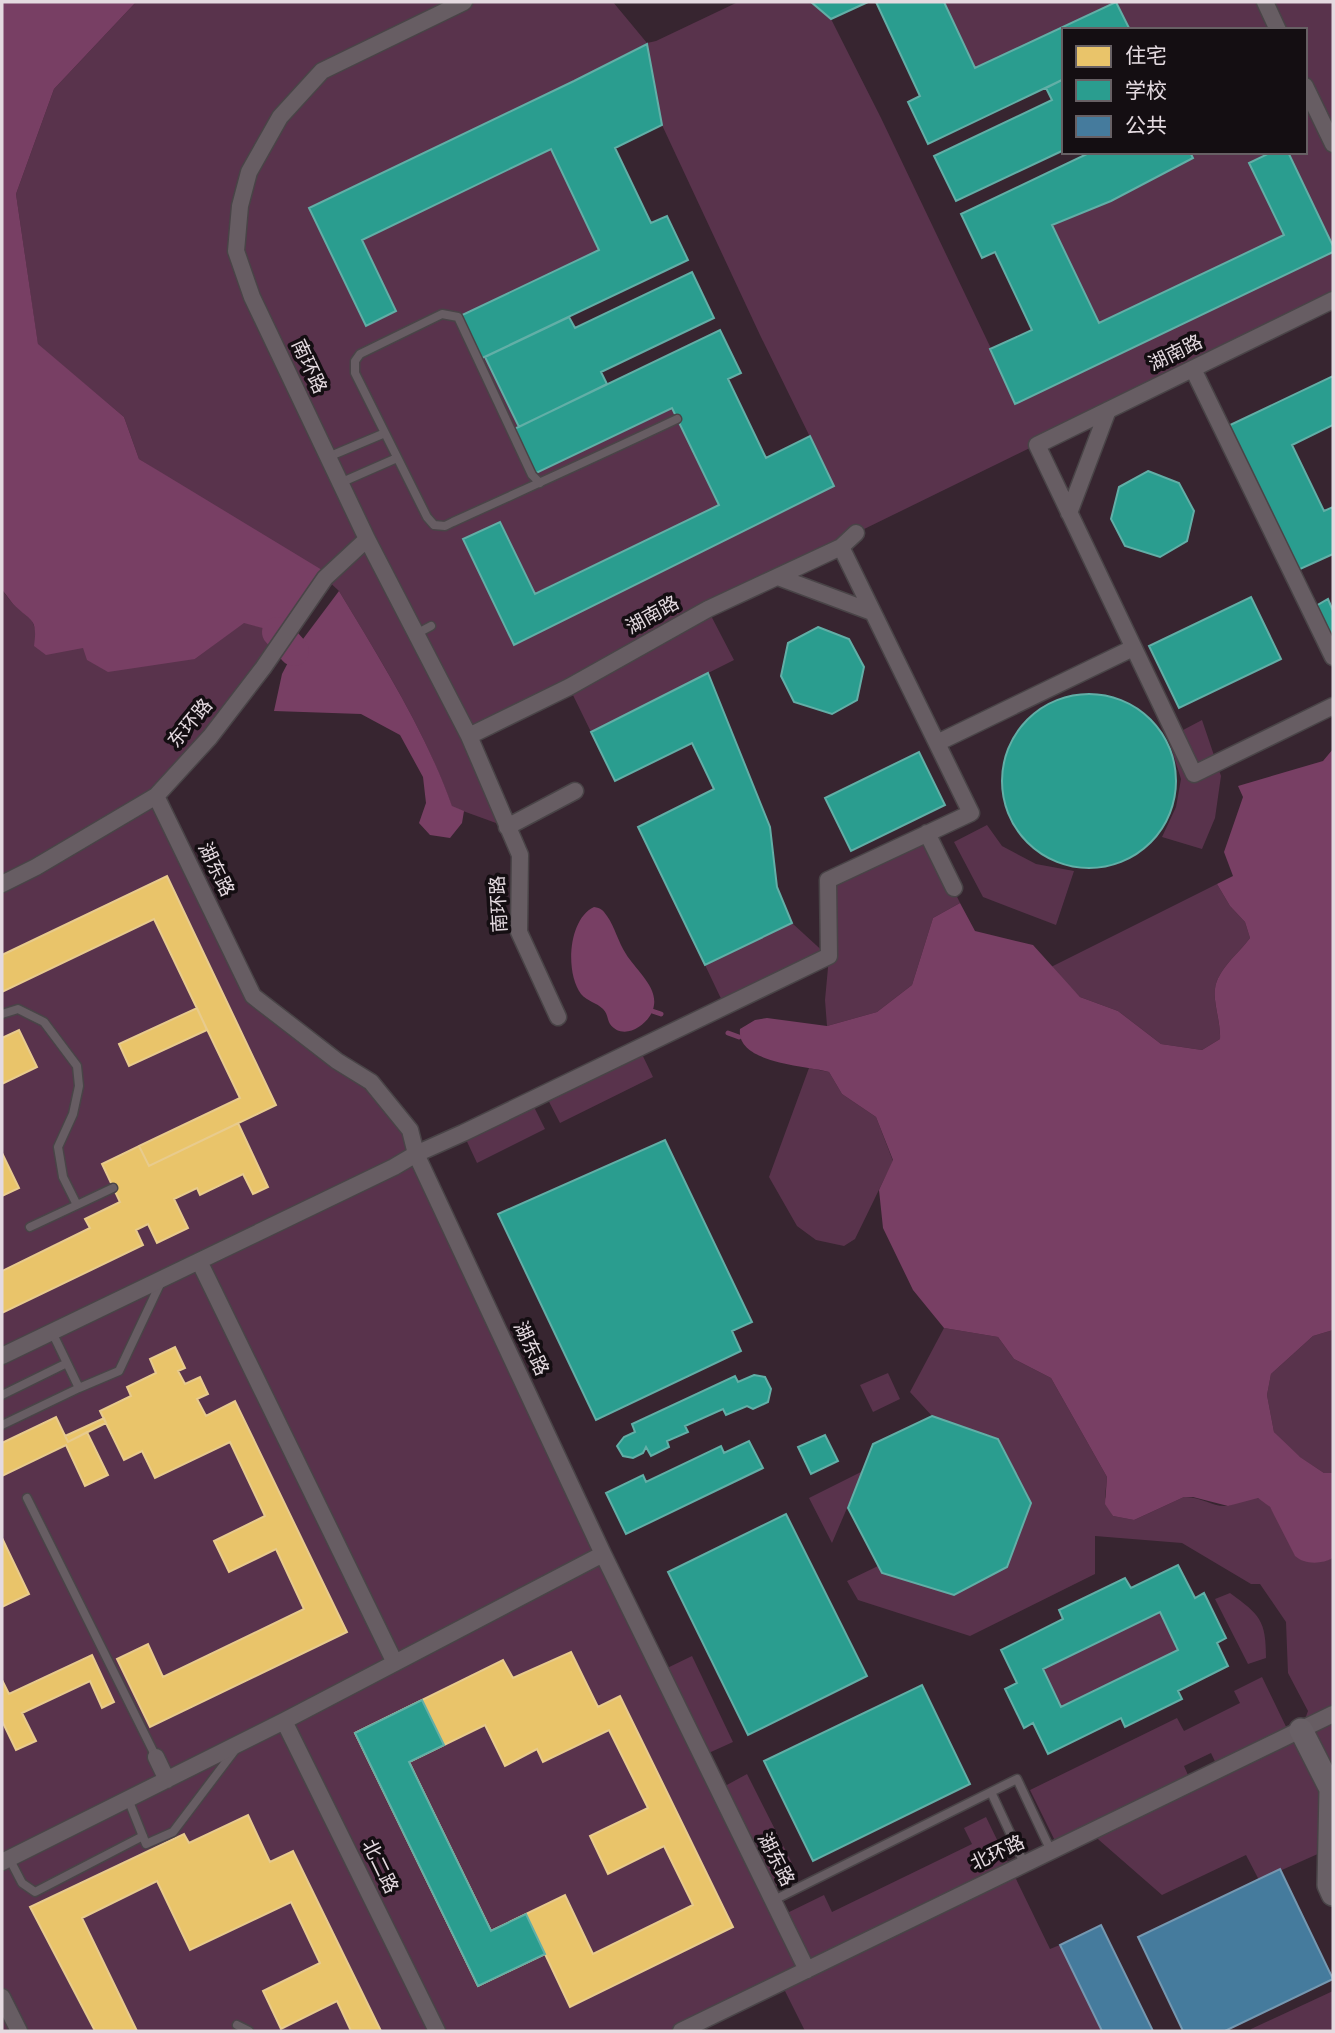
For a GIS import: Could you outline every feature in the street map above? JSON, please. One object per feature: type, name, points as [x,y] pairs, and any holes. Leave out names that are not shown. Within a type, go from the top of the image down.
[{"type":"street","name":"南环路","points":[[464,2],[322,71],[280,117],[249,172],[240,206],[236,251],[252,297],[366,539],[469,736],[520,855],[519,932],[558,1017]]},
{"type":"street","points":[[1265,2],[1277,28]]},
{"type":"street","points":[[1307,90],[1333,144]]},
{"type":"street","name":"湖南路","points":[[1069,513],[1037,445],[1333,300]]},
{"type":"street","points":[[1193,369],[1333,657]]},
{"type":"street","points":[[1108,410],[1069,513],[1194,774],[1333,706]]},
{"type":"street","name":"湖南路","points":[[469,736],[569,687],[708,609],[841,547],[856,533]]},
{"type":"street","name":"东环路","points":[[2,884],[36,867],[156,796],[210,737],[263,668],[325,578],[366,539]]},
{"type":"street","points":[[2,1356],[829,957],[828,880],[971,813],[841,547]]},
{"type":"street","points":[[778,577],[872,612]]},
{"type":"street","points":[[937,743],[1133,648]]},
{"type":"street","points":[[507,827],[575,791]]},
{"type":"street","name":"湖东路","points":[[156,796],[253,996],[337,1061],[371,1082],[410,1130],[416,1154],[603,1554],[807,1970]]},
{"type":"street","points":[[927,833],[954,888]]},
{"type":"street","points":[[199,1261],[395,1663]]},
{"type":"street","points":[[6,1860],[284,1721],[603,1554]]},
{"type":"street","name":"北环路","points":[[681,2031],[1333,1714]]},
{"type":"street","name":"北二路","points":[[284,1721],[437,2031]]},
{"type":"street","points":[[1301,1730],[1332,1789],[1329,1885],[1333,1894]]},
{"type":"street","points":[[156,1757],[167,1780]]},
{"type":"street","points":[[2,1997],[19,2031]]},
{"type":"lane","points":[[540,483],[531,475],[458,317],[442,314],[360,354],[355,361],[355,373],[427,517],[434,525],[445,526],[540,483],[677,419]]},
{"type":"lane","points":[[328,457],[385,433]]},
{"type":"lane","points":[[340,483],[397,458]]},
{"type":"lane","points":[[416,634],[431,626]]},
{"type":"lane","points":[[2,1014],[18,1009],[44,1022],[77,1066],[79,1086],[73,1114],[58,1147],[63,1177],[77,1205]]},
{"type":"lane","points":[[30,1227],[113,1188]]},
{"type":"lane","points":[[2,1425],[120,1371],[162,1279]]},
{"type":"lane","points":[[52,1332],[79,1388]]},
{"type":"lane","points":[[2,1395],[67,1363]]},
{"type":"lane","points":[[27,1497],[156,1757]]},
{"type":"lane","points":[[128,1799],[146,1844],[173,1832],[242,1742]]},
{"type":"lane","points":[[772,1901],[1017,1779],[1052,1853]]},
{"type":"lane","points":[[991,1792],[1025,1865]]},
{"type":"lane","points":[[6,1860],[22,1883],[35,1892],[142,1836]]},
{"type":"lane","points":[[237,2025],[249,2031]]},
{"type":"shaded area","points":[[2,2],[1333,2],[1333,2031],[2,2031]]},
{"type":"shaded area","points":[[2,2],[136,2],[54,89],[16,194],[38,344],[124,417],[139,459],[322,570],[277,632],[244,623],[195,659],[108,672],[87,660],[83,648],[46,655],[34,646],[35,630],[32,621],[2,590]]},
{"type":"shaded area","points":[[136,2],[613,2],[647,43],[738,2],[811,2],[831,19],[1017,403],[1333,252],[1333,300],[856,533],[708,610],[734,660],[591,732],[569,687],[469,736],[507,827],[452,807],[415,723],[339,591],[325,578],[139,459],[124,417],[38,345],[16,194],[54,89]],"holes":[[[646,44],[662,125],[834,486],[514,645],[464,539],[500,522],[535,593],[719,505],[672,408],[511,431],[519,427],[485,357],[458,318],[599,250],[551,149],[362,240],[574,81]]]},
{"type":"shaded area","points":[[944,2],[1116,2],[975,68]]},
{"type":"shaded area","points":[[1116,2],[1333,2],[1333,246],[1289,154],[1307,154],[1307,28],[1129,28]]},
{"type":"shaded area","points":[[1187,154],[1268,154],[1249,163],[1284,235],[1099,323],[1052,225],[1111,201]]},
{"type":"shaded area","points":[[2,590],[13,604],[31,618],[36,631],[83,648],[195,659],[244,622],[277,632],[263,668],[156,796],[253,996],[371,1082],[410,1130],[661,1671],[692,1656],[733,1742],[702,1756],[781,1916],[824,1895],[832,1912],[972,1844],[964,1828],[986,1817],[1050,1949],[1067,1942],[1110,2031],[805,2031],[781,1983],[681,2031],[381,2031],[293,1851],[270,1862],[248,1815],[189,1843],[184,1834],[30,1907],[94,2031],[2,2031],[2,1721],[16,1750],[35,1741],[22,1713],[90,1681],[102,1707],[114,1702],[92,1655],[9,1694],[2,1680],[2,1607],[28,1594],[2,1538],[2,1476],[66,1445],[85,1486],[108,1475],[88,1432],[68,1442],[56,1417],[2,1443]],"holes":[[[175,1347],[185,1367],[178,1371],[185,1384],[200,1377],[208,1393],[197,1399],[206,1416],[235,1401],[347,1632],[150,1727],[117,1659],[147,1644],[163,1677],[304,1609],[276,1549],[229,1572],[214,1541],[265,1516],[230,1442],[155,1478],[142,1451],[124,1460],[131,1396],[127,1386],[156,1373],[150,1359]],[[570,1652],[598,1707],[620,1696],[733,1926],[571,2007],[545,1954],[478,1985],[356,1733],[503,1660],[513,1678]]]},
{"type":"shaded area","points":[[339,591],[415,723],[452,806],[464,811],[462,823],[450,838],[430,835],[419,823],[426,803],[423,777],[400,735],[361,714],[274,711],[282,674],[294,651]]},
{"type":"shaded area","points":[[1202,720],[1221,776],[1215,818],[1202,849],[1162,837],[1176,807],[1181,779],[1168,738]]},
{"type":"shaded area","points":[[1333,749],[1333,1330],[1313,1336],[1271,1374],[1267,1395],[1274,1432],[1300,1457],[1324,1473],[1333,1473],[1333,1558],[1314,1563],[1295,1556],[1270,1507],[1258,1498],[1228,1506],[1184,1497],[1134,1520],[1113,1516],[1105,1504],[1107,1477],[1051,1378],[1014,1359],[998,1337],[944,1328],[913,1290],[883,1228],[879,1190],[893,1160],[876,1117],[842,1094],[829,1072],[774,1061],[749,1050],[742,1041],[740,1029],[755,1020],[767,1018],[827,1026],[877,1012],[912,985],[933,918],[960,903],[975,931],[1033,945],[1080,997],[1118,1011],[1161,1044],[1202,1050],[1220,1039],[1215,994],[1220,975],[1250,938],[1245,922],[1230,906],[1217,884],[1233,876],[1224,852],[1243,797],[1238,786],[1323,761]]},
{"type":"shaded area","points":[[987,825],[1002,846],[1036,864],[1074,871],[1056,925],[983,897],[954,842]]},
{"type":"shaded area","points":[[927,833],[960,903],[933,918],[912,985],[877,1012],[827,1026],[825,1000],[829,957],[725,1007],[705,965],[792,923],[828,956],[828,880]]},
{"type":"shaded area","points":[[1217,884],[1230,906],[1245,922],[1250,938],[1224,968],[1217,982],[1215,995],[1220,1039],[1202,1050],[1161,1044],[1118,1011],[1080,997],[1051,967]]},
{"type":"shaded area","points":[[594,907],[606,914],[626,954],[652,991],[652,1012],[643,1024],[630,1031],[622,1032],[610,1024],[603,1009],[583,996],[576,985],[571,960],[574,934],[585,913]]},
{"type":"shaded area","points":[[639,1048],[653,1077],[560,1123],[545,1094]]},
{"type":"shaded area","points":[[809,1068],[829,1072],[842,1094],[876,1117],[893,1161],[855,1239],[844,1246],[816,1240],[797,1226],[769,1177]]},
{"type":"shaded area","points":[[531,1101],[545,1129],[477,1163],[463,1133]]},
{"type":"shaded area","points":[[944,1328],[998,1337],[1014,1359],[1051,1378],[1107,1477],[1105,1497],[1113,1516],[1134,1520],[1184,1497],[1226,1506],[1257,1498],[1263,1500],[1274,1513],[1295,1555],[1314,1562],[1333,1558],[1333,1894],[1329,1849],[1259,1880],[1246,1855],[1162,1895],[1091,1833],[1059,1849],[1030,1790],[1177,1718],[1184,1731],[1240,1703],[1234,1691],[1262,1677],[1290,1735],[1301,1730],[1308,1711],[1288,1673],[1286,1622],[1260,1584],[1251,1584],[1182,1543],[1095,1536],[1095,1574],[970,1636],[858,1600],[847,1581],[878,1566],[882,1573],[954,1595],[1007,1566],[1031,1503],[999,1439],[932,1416],[910,1392]],"holes":[[[1211,1753],[1219,1770],[1192,1784],[1184,1766]]]},
{"type":"shaded area","points":[[1333,1330],[1333,1473],[1324,1473],[1295,1454],[1274,1432],[1267,1395],[1271,1374],[1313,1336]]},
{"type":"shaded area","points":[[888,1373],[900,1399],[873,1412],[860,1385]]},
{"type":"shaded area","points":[[863,1471],[832,1543],[809,1498]]},
{"type":"shaded area","points":[[1230,1593],[1255,1613],[1263,1627],[1266,1658],[1248,1664],[1215,1599]]},
{"type":"shaded area","points":[[1160,1612],[1178,1650],[1061,1707],[1043,1669]]},
{"type":"shaded area","points":[[485,1725],[505,1765],[537,1749],[543,1761],[609,1730],[648,1808],[590,1837],[608,1873],[664,1846],[693,1905],[593,1954],[564,1896],[491,1931],[409,1762]]},
{"type":"shaded area","points":[[747,1774],[798,1875],[775,1887],[725,1786]]},
{"type":"shaded area","points":[[157,1881],[191,1950],[291,1902],[320,1963],[263,1992],[281,2028],[337,2001],[351,2031],[137,2031],[82,1918]]},
{"type":"shaded area","points":[[1333,1991],[1333,2031],[1251,2031],[1251,2029]]},
{"type":"building: 住宅","points":[[167,876],[276,1105],[149,1166],[139,1146],[240,1098],[154,919],[2,992],[2,955]]},
{"type":"building: 住宅","points":[[197,1008],[207,1030],[129,1066],[119,1044]]},
{"type":"building: 住宅","points":[[19,1030],[37,1067],[2,1084],[2,1038]]},
{"type":"building: 住宅","points":[[238,1123],[268,1187],[253,1194],[243,1174],[200,1195],[197,1188],[174,1199],[188,1228],[157,1243],[148,1224],[136,1230],[143,1245],[2,1313],[2,1271],[90,1228],[85,1219],[120,1202],[102,1164],[139,1146],[149,1166]]},
{"type":"building: 住宅","points":[[2,1153],[19,1188],[2,1196]]},
{"type":"building: 住宅","points":[[175,1347],[185,1368],[178,1371],[185,1384],[200,1377],[208,1394],[197,1399],[206,1416],[235,1401],[347,1632],[150,1727],[117,1659],[148,1644],[163,1677],[304,1609],[276,1549],[229,1572],[214,1541],[265,1516],[230,1442],[155,1478],[142,1451],[124,1460],[100,1411],[131,1396],[127,1387],[156,1373],[150,1359]]},
{"type":"building: 住宅","points":[[56,1417],[68,1442],[87,1432],[108,1475],[85,1486],[66,1445],[2,1476],[2,1443]]},
{"type":"building: 住宅","points":[[104,1418],[106,1423],[68,1442],[65,1436]]},
{"type":"building: 住宅","points":[[2,1538],[29,1594],[2,1607]]},
{"type":"building: 住宅","points":[[571,1652],[598,1707],[620,1696],[733,1927],[570,2007],[545,1954],[478,1986],[355,1733],[503,1660],[513,1678]],"holes":[[[485,1725],[505,1766],[537,1749],[543,1762],[609,1730],[648,1808],[590,1836],[608,1874],[664,1846],[693,1905],[593,1954],[565,1895],[491,1931],[409,1762]]]},
{"type":"building: 住宅","points":[[92,1655],[114,1702],[102,1708],[90,1681],[22,1713],[36,1741],[16,1750],[2,1721],[2,1680],[9,1694]]},
{"type":"building: 住宅","points":[[248,1815],[270,1862],[293,1851],[381,2031],[351,2031],[337,2001],[281,2029],[263,1991],[320,1963],[291,1902],[190,1950],[157,1881],[82,1918],[137,2031],[95,2031],[30,1907],[184,1834],[189,1843]]},
{"type":"building: 学校","points":[[811,2],[868,2],[831,19]]},
{"type":"building: 学校","points":[[876,2],[944,2],[975,68],[1116,2],[1129,28],[1062,28],[1062,80],[928,144],[908,102],[920,96]]},
{"type":"building: 学校","points":[[647,44],[662,125],[615,148],[651,223],[667,216],[688,260],[478,360],[458,317],[599,250],[551,149],[362,240],[396,311],[366,326],[309,208]]},
{"type":"building: 学校","points":[[1062,80],[1062,151],[956,201],[934,156],[1052,100],[1046,88]]},
{"type":"building: 学校","points":[[1087,154],[1191,154],[1193,158],[1111,201],[1052,225],[1099,323],[1284,235],[1249,163],[1268,154],[1289,154],[1333,246],[1333,252],[1015,404],[990,349],[1032,330],[995,252],[982,258],[961,214]]},
{"type":"building: 学校","points":[[692,272],[714,318],[601,372],[607,384],[519,427],[485,357],[569,317],[575,328]]},
{"type":"building: 学校","points":[[720,330],[741,373],[728,379],[766,458],[810,436],[834,486],[514,645],[463,539],[500,522],[535,594],[719,505],[672,408],[532,475],[510,431]]},
{"type":"building: 学校","points":[[1333,376],[1333,425],[1292,445],[1324,511],[1333,507],[1333,554],[1298,570],[1228,426]]},
{"type":"building: 学校","points":[[1148,471],[1179,483],[1194,511],[1187,541],[1160,557],[1125,546],[1111,519],[1119,487]]},
{"type":"building: 学校","points":[[1251,597],[1281,659],[1179,708],[1149,646]]},
{"type":"building: 学校","points":[[1328,599],[1333,611],[1333,642],[1316,606]]},
{"type":"building: 学校","points":[[818,627],[849,639],[864,667],[857,700],[832,714],[794,702],[781,676],[788,643]]},
{"type":"building: 学校","points":[[708,673],[770,827],[777,887],[792,923],[705,965],[638,827],[714,789],[692,743],[615,781],[591,732]]},
{"type":"building: 学校","points":[[1089,694],[1122,701],[1150,720],[1169,748],[1176,781],[1169,814],[1150,842],[1122,861],[1089,868],[1056,861],[1028,842],[1009,814],[1002,781],[1009,748],[1028,720],[1056,701]]},
{"type":"building: 学校","points":[[919,752],[945,805],[851,851],[825,798]]},
{"type":"building: 学校","points":[[665,1140],[752,1322],[732,1331],[741,1351],[596,1420],[498,1214]]},
{"type":"building: 学校","points":[[754,1375],[765,1377],[771,1389],[768,1402],[753,1409],[747,1406],[726,1415],[723,1409],[685,1426],[688,1432],[667,1441],[669,1447],[651,1456],[646,1447],[643,1453],[633,1458],[623,1456],[617,1446],[624,1437],[635,1432],[632,1424],[735,1376],[738,1382]]},
{"type":"building: 学校","points":[[932,1416],[998,1439],[1031,1503],[1007,1567],[954,1595],[882,1573],[848,1508],[873,1444]]},
{"type":"building: 学校","points":[[825,1435],[838,1461],[811,1474],[798,1447]]},
{"type":"building: 学校","points":[[749,1441],[763,1468],[626,1534],[606,1493],[643,1475],[646,1482],[721,1446],[724,1453]]},
{"type":"building: 学校","points":[[786,1514],[867,1676],[748,1735],[668,1572]]},
{"type":"building: 学校","points":[[1178,1565],[1195,1598],[1204,1593],[1226,1638],[1217,1643],[1228,1666],[1178,1691],[1182,1699],[1125,1727],[1121,1718],[1048,1754],[1033,1723],[1024,1728],[1005,1689],[1017,1683],[1001,1650],[1063,1619],[1059,1610],[1125,1578],[1131,1588]],"holes":[[[1160,1612],[1178,1650],[1061,1707],[1043,1669]]]},
{"type":"building: 学校","points":[[922,1685],[970,1784],[813,1861],[764,1761]]},
{"type":"building: 学校","points":[[422,1700],[444,1745],[409,1762],[491,1931],[526,1914],[545,1954],[478,1986],[355,1733]]},
{"type":"building: 公共","points":[[1280,1869],[1333,1979],[1225,2031],[1183,2031],[1138,1937]]},
{"type":"building: 公共","points":[[1101,1925],[1153,2031],[1102,2031],[1060,1945]]},
{"type":"waterway","points":[[277,632],[294,651]]},
{"type":"waterway","points":[[652,1011],[661,1014]]},
{"type":"waterway","points":[[728,1033],[739,1037]]}]
